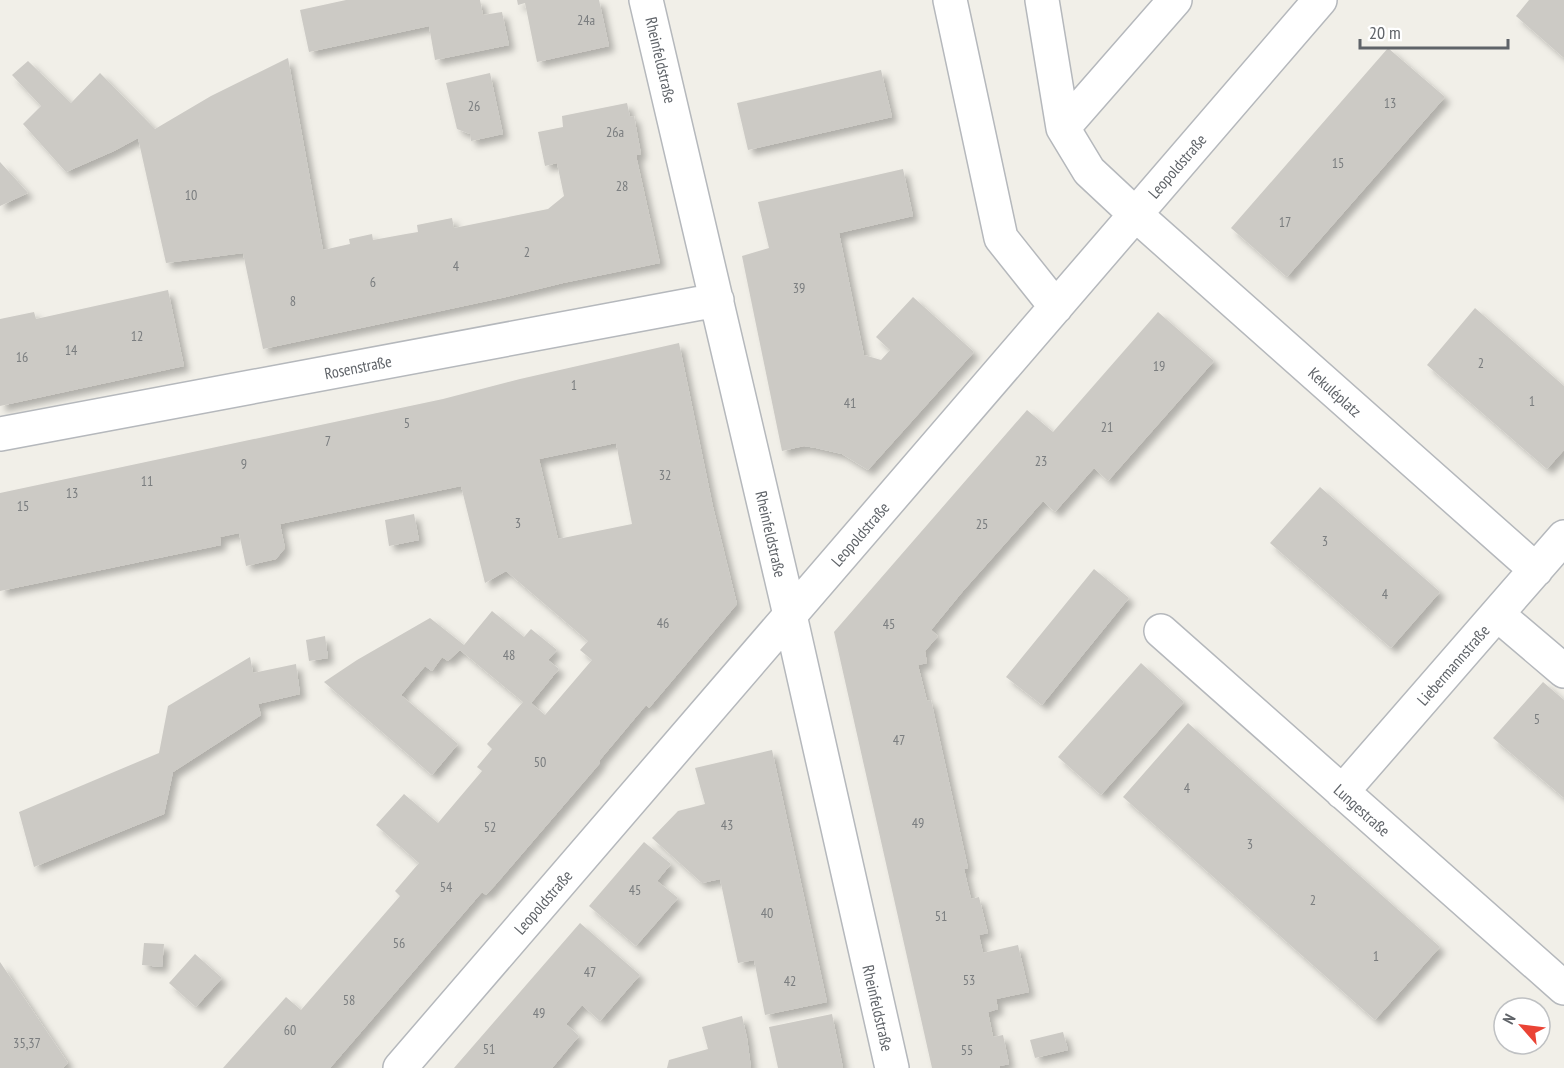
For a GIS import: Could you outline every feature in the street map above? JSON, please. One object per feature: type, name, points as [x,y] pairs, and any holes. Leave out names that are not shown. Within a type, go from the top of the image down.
[{"type":"street","name":"Rheinfeldstraße","points":[[646,0],[790,615],[892,1068]]},
{"type":"street","points":[[950,0],[1000,238],[1056,307]]},
{"type":"street","points":[[1042,0],[1063,128]]},
{"type":"street","points":[[1063,128],[1174,0]]},
{"type":"street","name":"Leopoldstraße","points":[[400,1068],[1320,0]]},
{"type":"street","name":"Kekuléplatz","points":[[1063,128],[1089,171],[1135,214],[1536,570]]},
{"type":"street","name":"Rosenstraße","points":[[0,434],[717,300]]},
{"type":"street","name":"Liebermannstraße","points":[[1342,792],[1564,537]]},
{"type":"street","points":[[1497,614],[1564,671]]},
{"type":"street","name":"Lungestraße","points":[[1161,631],[1564,988]]},
{"type":"building","points":[[346,0],[480,0],[483,15],[502,12],[509,45],[435,60],[429,26],[309,52],[300,10]]},
{"type":"building","points":[[517,0],[599,0],[609,46],[537,62],[525,3],[518,5]]},
{"type":"building","points":[[1529,0],[1564,0],[1564,58],[1516,16]]},
{"type":"building","points":[[1388,48],[1445,97],[1287,277],[1231,228]]},
{"type":"building","points":[[288,58],[323,250],[350,244],[349,239],[372,234],[373,240],[418,232],[417,225],[452,218],[454,228],[548,209],[564,196],[557,163],[545,166],[538,132],[563,127],[562,116],[627,103],[630,117],[634,116],[641,154],[637,155],[637,160],[660,263],[263,349],[243,253],[166,263],[138,138],[66,172],[23,124],[41,106],[12,75],[28,61],[71,103],[100,73],[155,129],[211,96]]},
{"type":"building","points":[[881,70],[892,117],[748,150],[737,103]]},
{"type":"building","points":[[490,73],[503,134],[471,141],[470,134],[457,129],[446,83]]},
{"type":"building","points":[[0,162],[28,193],[0,206]]},
{"type":"building","points":[[903,169],[913,216],[839,233],[864,355],[881,360],[890,350],[876,337],[913,297],[974,352],[868,470],[842,454],[816,448],[804,446],[782,451],[742,256],[769,248],[758,202]]},
{"type":"building","points":[[168,290],[184,366],[0,406],[0,319],[34,312],[36,319]]},
{"type":"building","points":[[1475,308],[1564,386],[1564,450],[1547,469],[1427,365]]},
{"type":"building","points":[[1158,312],[1214,361],[1108,481],[1094,468],[1055,512],[1043,501],[931,630],[938,636],[925,651],[927,663],[918,665],[927,701],[931,700],[968,868],[964,869],[971,899],[979,897],[988,933],[979,935],[983,953],[1018,945],[1029,992],[996,999],[998,1009],[988,1012],[993,1037],[1003,1035],[1009,1064],[1000,1066],[1000,1068],[932,1068],[834,632],[1027,410],[1053,432]]},
{"type":"building","points":[[679,343],[713,507],[737,604],[649,708],[646,705],[599,761],[600,763],[497,883],[486,895],[482,892],[330,1068],[223,1068],[286,997],[301,1010],[400,896],[395,891],[419,863],[376,825],[404,794],[438,823],[482,771],[477,767],[492,749],[487,744],[523,702],[460,650],[448,661],[442,657],[432,671],[425,666],[401,695],[458,744],[432,775],[324,682],[430,618],[464,645],[492,611],[524,637],[531,629],[557,650],[548,660],[559,669],[531,703],[545,715],[592,660],[580,650],[588,641],[506,571],[485,583],[461,486],[280,524],[285,548],[276,559],[246,566],[239,533],[220,537],[221,545],[0,591],[0,493],[443,399]],"holes":[[[616,443],[632,524],[558,539],[539,459]]]},
{"type":"building","points":[[1320,487],[1440,592],[1391,648],[1270,543]]},
{"type":"building","points":[[414,514],[419,540],[389,546],[385,520]]},
{"type":"building","points":[[1094,569],[1129,598],[1042,705],[1006,677]]},
{"type":"building","points":[[325,636],[328,658],[309,661],[306,640]]},
{"type":"building","points":[[250,657],[253,673],[296,664],[300,694],[258,704],[261,715],[173,772],[164,814],[34,867],[19,812],[159,753],[168,706]]},
{"type":"building","points":[[1141,663],[1184,702],[1101,795],[1058,757]]},
{"type":"building","points":[[1543,682],[1564,700],[1564,798],[1493,738]]},
{"type":"building","points":[[1188,723],[1440,947],[1375,1020],[1123,797]]},
{"type":"building","points":[[772,750],[827,1002],[765,1015],[754,960],[738,963],[720,879],[702,883],[652,838],[678,811],[705,804],[695,768]]},
{"type":"building","points":[[644,842],[671,864],[657,881],[678,898],[636,946],[589,906]]},
{"type":"building","points":[[580,923],[640,975],[600,1021],[582,1005],[566,1024],[579,1036],[552,1068],[454,1068]]},
{"type":"building","points":[[144,943],[164,944],[162,967],[142,965]]},
{"type":"building","points":[[195,954],[222,978],[196,1007],[169,983]]},
{"type":"building","points":[[0,962],[68,1063],[63,1068],[0,1068]]},
{"type":"building","points":[[832,1014],[843,1068],[778,1068],[769,1027]]},
{"type":"building","points":[[742,1016],[751,1068],[667,1068],[669,1060],[708,1049],[702,1027]]},
{"type":"building","points":[[1063,1032],[1068,1050],[1035,1058],[1030,1040]]}]
